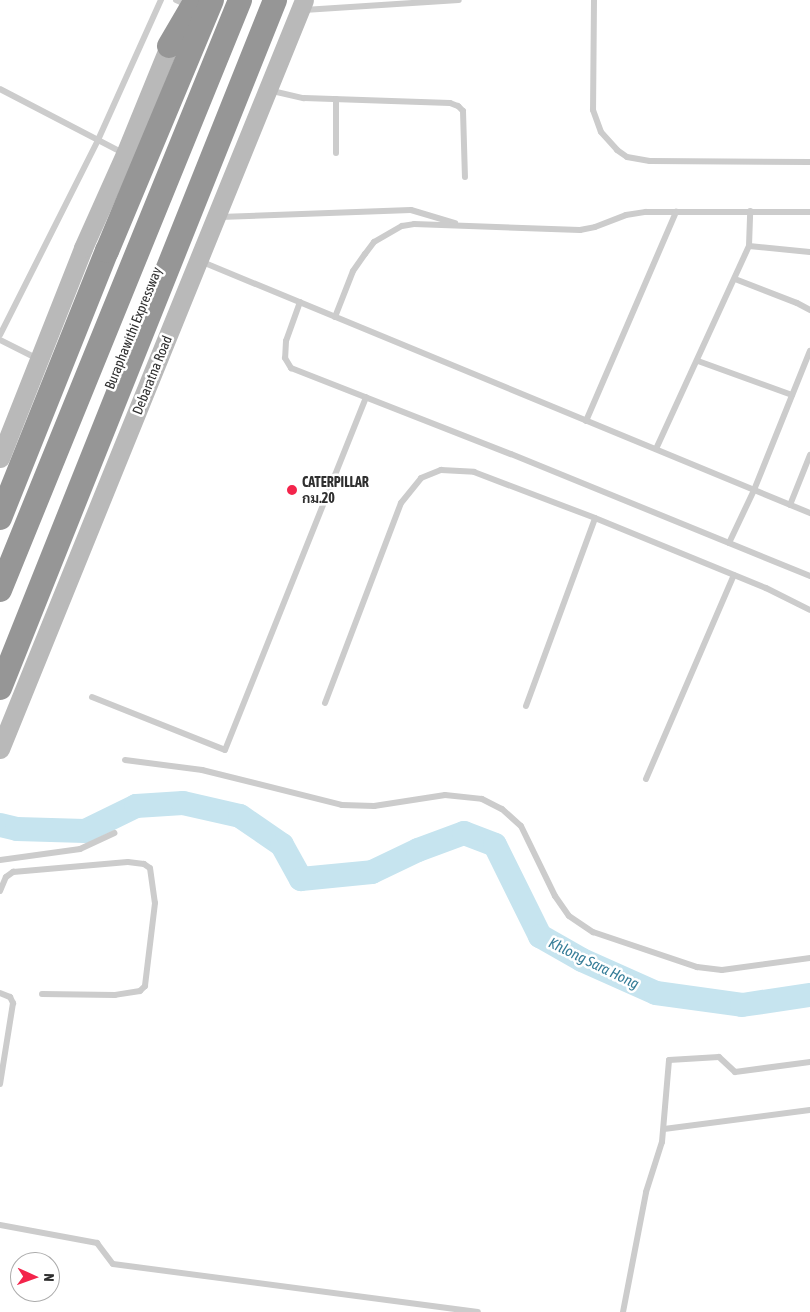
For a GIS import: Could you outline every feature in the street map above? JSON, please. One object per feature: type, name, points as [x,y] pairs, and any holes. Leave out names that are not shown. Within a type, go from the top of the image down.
[{"type":"highway","points":[[0,518],[107,251],[212,0]]},
{"type":"highway","name":"Buraphawithi Expressway","points":[[0,590],[240,0]]},
{"type":"highway","name":"Buraphawithi Expressway","points":[[0,656],[267,0]]},
{"type":"highway","name":"Debaratna Road","points":[[0,688],[275,0]]},
{"type":"highway","points":[[169,46],[186,1]]},
{"type":"main road","name":"Debaratna Road","points":[[1,747],[302,5]]},
{"type":"main road","points":[[0,458],[83,248],[125,154],[169,46]]},
{"type":"lane","points":[[0,335],[98,140],[161,0]]},
{"type":"lane","points":[[302,5],[459,0]]},
{"type":"lane","points":[[594,0],[593,110],[601,132],[616,150],[627,157],[650,161],[810,162]]},
{"type":"lane","points":[[0,89],[125,154]]},
{"type":"lane","points":[[267,90],[304,98],[450,103],[458,106],[463,111],[465,177]]},
{"type":"lane","points":[[336,99],[336,154]]},
{"type":"lane","points":[[216,217],[411,210],[463,226]]},
{"type":"lane","points":[[656,449],[750,246],[750,211]]},
{"type":"lane","points":[[335,317],[354,271],[374,242],[402,226],[414,224],[580,230],[595,227],[626,215],[646,212],[810,212]]},
{"type":"lane","points":[[586,420],[676,212]]},
{"type":"lane","points":[[750,246],[810,252]]},
{"type":"lane","points":[[198,260],[810,513]]},
{"type":"lane","points":[[735,279],[797,303],[810,310]]},
{"type":"lane","points":[[300,302],[286,341],[285,358],[291,368],[511,454],[810,576]]},
{"type":"lane","points":[[0,340],[39,359]]},
{"type":"lane","points":[[729,543],[754,490],[810,351]]},
{"type":"lane","points":[[698,361],[792,395]]},
{"type":"lane","points":[[92,696],[225,750],[366,398]]},
{"type":"lane","points":[[790,505],[810,455]]},
{"type":"lane","points":[[325,702],[401,503],[421,478],[441,470],[474,472],[595,518],[734,575],[810,610]]},
{"type":"lane","points":[[526,706],[595,518]]},
{"type":"lane","points":[[646,779],[734,575]]},
{"type":"lane","points":[[125,760],[202,770],[342,805],[374,806],[445,795],[482,799],[502,809],[521,826],[555,896],[569,916],[593,932],[697,967],[722,970],[810,958]]},
{"type":"lane","points":[[0,860],[80,849],[114,833]]},
{"type":"lane","points":[[0,891],[6,877],[14,872],[128,862],[144,864],[150,868],[155,903],[144,986],[140,991],[115,995],[42,994]]},
{"type":"lane","points":[[0,993],[10,997],[13,1002],[0,1084]]},
{"type":"lane","points":[[624,1312],[646,1192],[662,1142],[669,1060],[719,1057],[735,1072],[810,1062]]},
{"type":"lane","points":[[664,1129],[810,1110]]},
{"type":"lane","points":[[0,1225],[97,1242],[114,1264],[478,1312]]},
{"type":"waterway","name":"Khlong Sara Hong","points":[[0,825],[17,829],[85,831],[136,806],[183,803],[240,816],[282,845],[301,879],[372,872],[418,850],[464,833],[495,845],[540,936],[582,960],[656,993],[742,1005],[810,995]]},
{"type":"place","name":"CATERPILLAR กม.20","points":[[292,490]]}]
